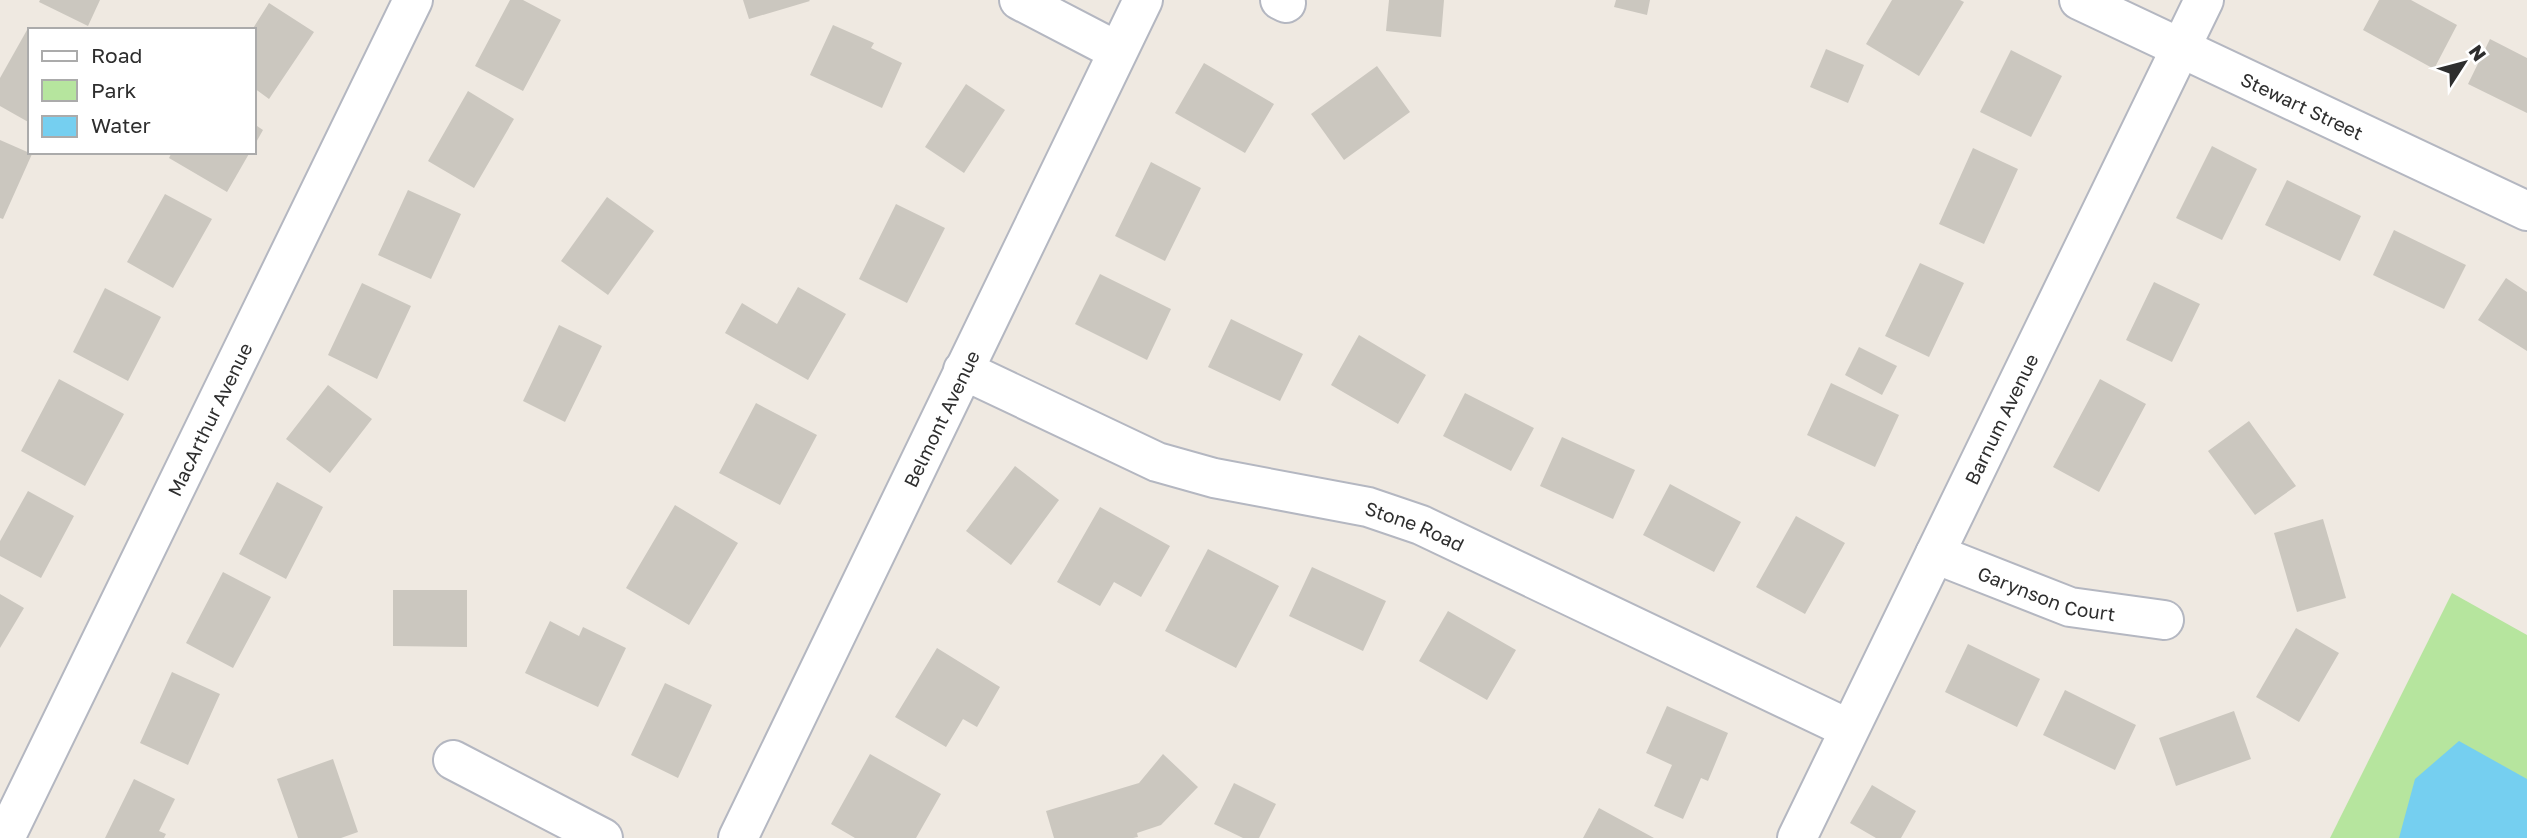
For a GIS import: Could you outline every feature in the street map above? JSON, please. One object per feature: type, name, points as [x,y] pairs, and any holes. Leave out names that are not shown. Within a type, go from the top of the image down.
[{"type":"street","name":"MacArthur Avenue","points":[[5,838],[413,0]]},
{"type":"street","points":[[1018,0],[1117,51]]},
{"type":"street","name":"Belmont Avenue","points":[[738,838],[1143,0]]},
{"type":"street","name":"Stewart Street","points":[[2079,0],[2527,211]]},
{"type":"street","name":"Barnum Avenue","points":[[1797,838],[2204,0]]},
{"type":"street","name":"Stone Road","points":[[963,370],[1157,462],[1214,478],[1368,507],[1421,525],[1849,729]]},
{"type":"street","name":"Garynson Court","points":[[1935,554],[2070,607],[2164,620]]},
{"type":"street","points":[[453,760],[603,838]]},
{"type":"green space","points":[[2452,593],[2527,635],[2527,838],[2330,838]]},
{"type":"water","points":[[2459,741],[2527,779],[2527,838],[2399,838],[2415,779]]},
{"type":"building","points":[[100,0],[88,26],[39,2]]},
{"type":"building","points":[[510,0],[523,0],[561,20],[523,91],[475,66]]},
{"type":"building","points":[[743,0],[809,0],[810,1],[749,19]]},
{"type":"building","points":[[1389,0],[1444,0],[1441,37],[1386,31]]},
{"type":"building","points":[[1616,0],[1650,0],[1647,15],[1614,7]]},
{"type":"building","points":[[1892,0],[1964,2],[1919,76],[1866,44]]},
{"type":"building","points":[[2379,0],[2411,0],[2457,25],[2434,69],[2363,30]]},
{"type":"building","points":[[269,3],[314,32],[269,99],[256,89],[256,28],[253,28]]},
{"type":"building","points":[[833,25],[874,43],[871,48],[902,63],[882,108],[810,75]]},
{"type":"building","points":[[27,30],[28,122],[0,106],[0,78]]},
{"type":"building","points":[[2490,39],[2527,58],[2527,113],[2468,84]]},
{"type":"building","points":[[1826,49],[1864,65],[1848,103],[1810,87]]},
{"type":"building","points":[[2011,50],[2062,76],[2031,137],[1980,112]]},
{"type":"building","points":[[1204,63],[1274,104],[1245,153],[1175,113]]},
{"type":"building","points":[[1377,66],[1410,112],[1344,160],[1311,114]]},
{"type":"building","points":[[966,84],[1005,110],[964,173],[925,147]]},
{"type":"building","points":[[468,91],[514,119],[474,188],[428,161]]},
{"type":"building","points":[[256,125],[263,130],[256,142]]},
{"type":"building","points":[[0,140],[32,154],[3,219],[0,218]]},
{"type":"building","points":[[2212,146],[2257,169],[2222,240],[2176,218]]},
{"type":"building","points":[[1973,148],[2018,169],[1984,244],[1939,224]]},
{"type":"building","points":[[171,154],[249,154],[227,192],[169,158]]},
{"type":"building","points":[[1151,162],[1201,188],[1165,261],[1115,236]]},
{"type":"building","points":[[2287,180],[2361,216],[2340,261],[2265,225]]},
{"type":"building","points":[[408,190],[461,214],[431,279],[378,255]]},
{"type":"building","points":[[165,194],[212,219],[173,288],[127,262]]},
{"type":"building","points":[[607,197],[654,231],[608,295],[561,261]]},
{"type":"building","points":[[896,204],[945,228],[907,303],[859,279]]},
{"type":"building","points":[[2394,230],[2466,265],[2444,309],[2373,275]]},
{"type":"building","points":[[1920,263],[1964,283],[1929,357],[1885,336]]},
{"type":"building","points":[[1100,274],[1171,309],[1147,360],[1075,324]]},
{"type":"building","points":[[2506,278],[2527,292],[2527,351],[2478,320]]},
{"type":"building","points":[[2154,282],[2200,304],[2172,362],[2126,340]]},
{"type":"building","points":[[362,283],[411,306],[377,379],[328,355]]},
{"type":"building","points":[[798,287],[846,314],[808,380],[725,333],[742,303],[777,324]]},
{"type":"building","points":[[105,288],[161,317],[128,381],[73,352]]},
{"type":"building","points":[[1231,319],[1303,354],[1280,401],[1208,367]]},
{"type":"building","points":[[559,325],[602,346],[565,422],[523,401]]},
{"type":"building","points":[[1359,335],[1426,375],[1398,424],[1331,385]]},
{"type":"building","points":[[1859,347],[1897,366],[1882,395],[1845,375]]},
{"type":"building","points":[[59,379],[124,414],[85,486],[21,451]]},
{"type":"building","points":[[2100,379],[2146,404],[2099,492],[2053,467]]},
{"type":"building","points":[[1831,383],[1899,415],[1875,467],[1807,435]]},
{"type":"building","points":[[328,385],[372,419],[330,473],[286,439]]},
{"type":"building","points":[[1465,393],[1534,428],[1511,471],[1443,436]]},
{"type":"building","points":[[756,403],[817,435],[780,505],[719,473]]},
{"type":"building","points":[[2249,421],[2296,486],[2255,515],[2208,451]]},
{"type":"building","points":[[1562,437],[1635,470],[1613,519],[1540,486]]},
{"type":"building","points":[[1015,466],[1059,500],[1011,565],[966,531]]},
{"type":"building","points":[[277,482],[323,507],[286,579],[239,554]]},
{"type":"building","points":[[1670,484],[1741,522],[1714,572],[1643,535]]},
{"type":"building","points":[[28,491],[74,516],[41,578],[0,556],[0,541]]},
{"type":"building","points":[[675,505],[738,543],[689,625],[626,588]]},
{"type":"building","points":[[1100,507],[1170,546],[1141,597],[1114,582],[1100,606],[1057,582]]},
{"type":"building","points":[[1796,516],[1845,543],[1805,614],[1756,587]]},
{"type":"building","points":[[2323,519],[2346,598],[2297,612],[2274,533]]},
{"type":"building","points":[[1208,549],[1279,586],[1236,668],[1165,631]]},
{"type":"building","points":[[1312,567],[1386,601],[1363,651],[1289,616]]},
{"type":"building","points":[[223,572],[271,597],[233,668],[186,643]]},
{"type":"building","points":[[393,590],[467,590],[467,647],[393,646]]},
{"type":"building","points":[[0,594],[24,608],[0,648]]},
{"type":"building","points":[[1448,611],[1516,650],[1487,700],[1419,661]]},
{"type":"building","points":[[550,621],[579,636],[583,627],[626,648],[598,707],[525,673]]},
{"type":"building","points":[[2296,628],[2339,653],[2299,722],[2256,697]]},
{"type":"building","points":[[1968,644],[2040,679],[2017,727],[1945,692]]},
{"type":"building","points":[[937,648],[1000,687],[977,727],[963,719],[946,747],[895,717]]},
{"type":"building","points":[[172,672],[220,694],[188,765],[140,743]]},
{"type":"building","points":[[665,683],[712,705],[678,778],[631,755]]},
{"type":"building","points":[[2065,690],[2136,725],[2115,770],[2043,735]]},
{"type":"building","points":[[1667,706],[1728,733],[1708,781],[1701,778],[1683,819],[1654,806],[1672,765],[1646,753]]},
{"type":"building","points":[[2234,711],[2251,759],[2176,786],[2159,738]]},
{"type":"building","points":[[870,754],[941,794],[916,838],[855,838],[831,824]]},
{"type":"building","points":[[1163,754],[1198,787],[1161,825],[1137,833],[1138,837],[1133,838],[1054,838],[1046,811],[1139,783]]},
{"type":"building","points":[[333,759],[358,832],[341,838],[298,838],[277,779]]},
{"type":"building","points":[[134,779],[175,799],[159,831],[166,834],[164,838],[105,838]]},
{"type":"building","points":[[1234,783],[1276,804],[1259,838],[1243,838],[1214,824]]},
{"type":"building","points":[[1872,785],[1916,811],[1901,838],[1876,838],[1850,823]]},
{"type":"building","points":[[1599,808],[1654,838],[1583,838]]}]
